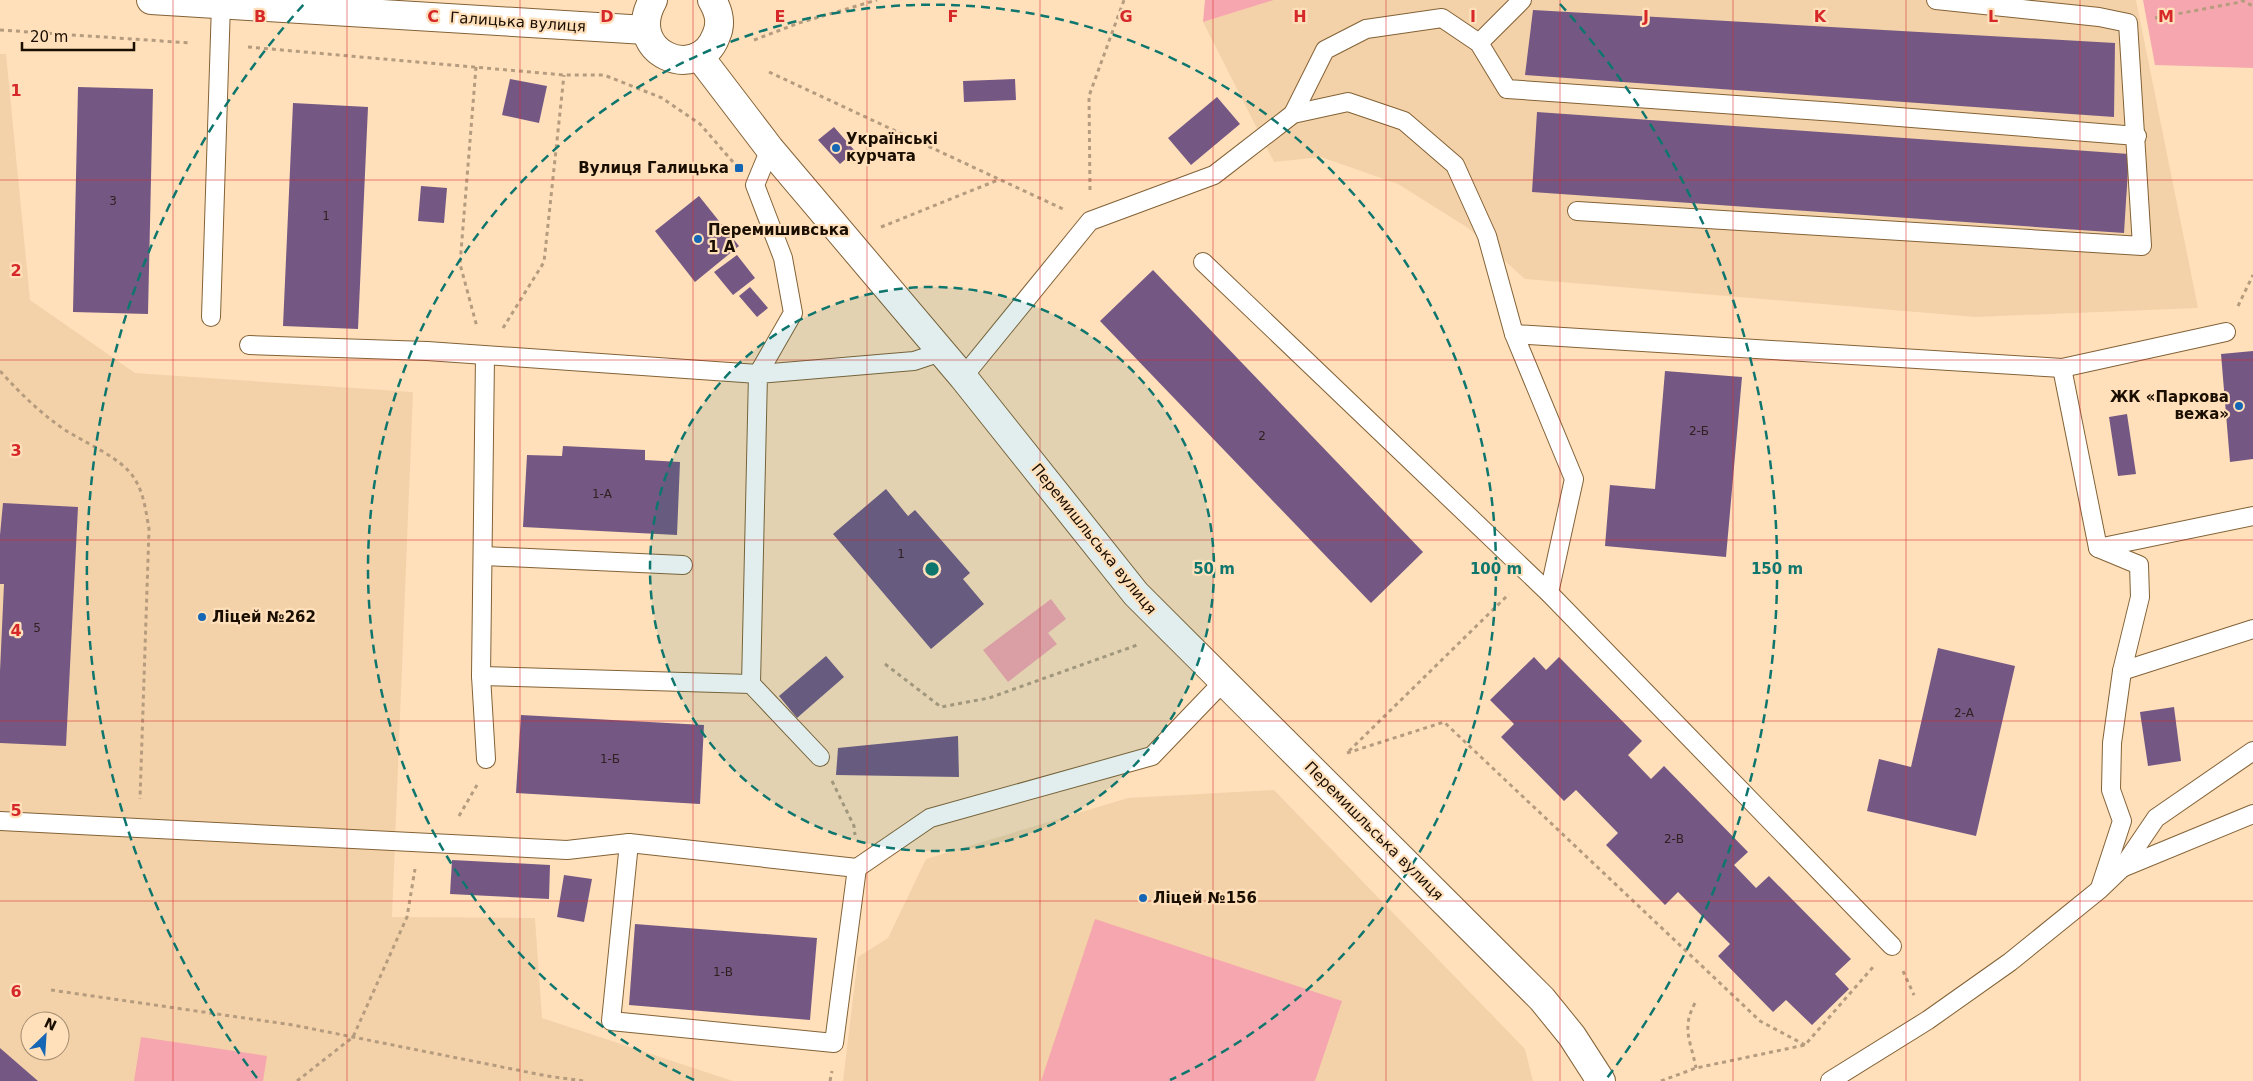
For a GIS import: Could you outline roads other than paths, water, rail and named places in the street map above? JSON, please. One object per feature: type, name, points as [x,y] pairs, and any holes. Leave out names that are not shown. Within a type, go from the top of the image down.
[{"type":"street","name":"Галицька вулиця","points":[[151,0],[646,30]]},
{"type":"street","points":[[653,0],[645,19],[650,41],[657,50],[677,60],[688,60],[699,56],[715,41],[719,30],[719,19],[712,0]]},
{"type":"street","name":"Перемишльська вулиця","points":[[699,56],[770,149],[963,377],[1136,594],[1542,999],[1572,1036],[1602,1081]]},
{"type":"lane","points":[[1479,43],[1522,0]]},
{"type":"lane","points":[[1577,211],[2142,246],[2137,136],[2128,23],[2099,17],[1936,0]]},
{"type":"lane","points":[[211,317],[221,4]]},
{"type":"lane","points":[[1293,114],[1324,50],[1366,29],[1442,18],[1479,43],[1507,89],[1836,112],[2137,136]]},
{"type":"lane","points":[[963,377],[1090,221],[1214,175],[1293,114],[1348,102],[1404,121],[1455,166],[1487,236],[1514,334],[1574,479],[1549,593]]},
{"type":"lane","points":[[770,149],[755,185],[783,258],[792,313],[758,374],[751,684],[820,757]]},
{"type":"lane","points":[[1203,262],[1549,593],[1892,946]]},
{"type":"lane","points":[[1514,334],[2062,368],[2226,332]]},
{"type":"lane","points":[[249,345],[427,352],[758,374],[914,360],[941,352]]},
{"type":"lane","points":[[486,356],[482,676],[486,758]]},
{"type":"lane","points":[[2062,368],[2098,548]]},
{"type":"lane","points":[[2098,548],[2253,516]]},
{"type":"lane","points":[[2098,548],[2138,565],[2140,597],[2122,671],[2112,743],[2111,790],[2122,821],[2099,890]]},
{"type":"lane","points":[[484,556],[683,566]]},
{"type":"lane","points":[[2122,671],[2253,629]]},
{"type":"lane","points":[[482,676],[751,684]]},
{"type":"lane","points":[[0,821],[567,850],[629,843],[857,868],[930,818],[1152,756],[1223,682]]},
{"type":"lane","points":[[1830,1081],[1928,1020],[2010,962],[2099,890],[2122,868],[2156,818],[2253,751]]},
{"type":"lane","points":[[2122,868],[2253,814]]},
{"type":"lane","points":[[629,843],[611,1022],[834,1042],[857,868]]},
{"type":"place","name":"Українські курчата","points":[[836,148]]},
{"type":"place","name":"Вулиця Галицька","points":[[739,168]]},
{"type":"place","name":"Перемишивська 1 А","points":[[698,239]]},
{"type":"place","name":"ЖК «Паркова вежа»","points":[[2239,406]]},
{"type":"place","name":"Ліцей №262","points":[[202,617]]},
{"type":"place","name":"Ліцей №156","points":[[1143,898]]}]
